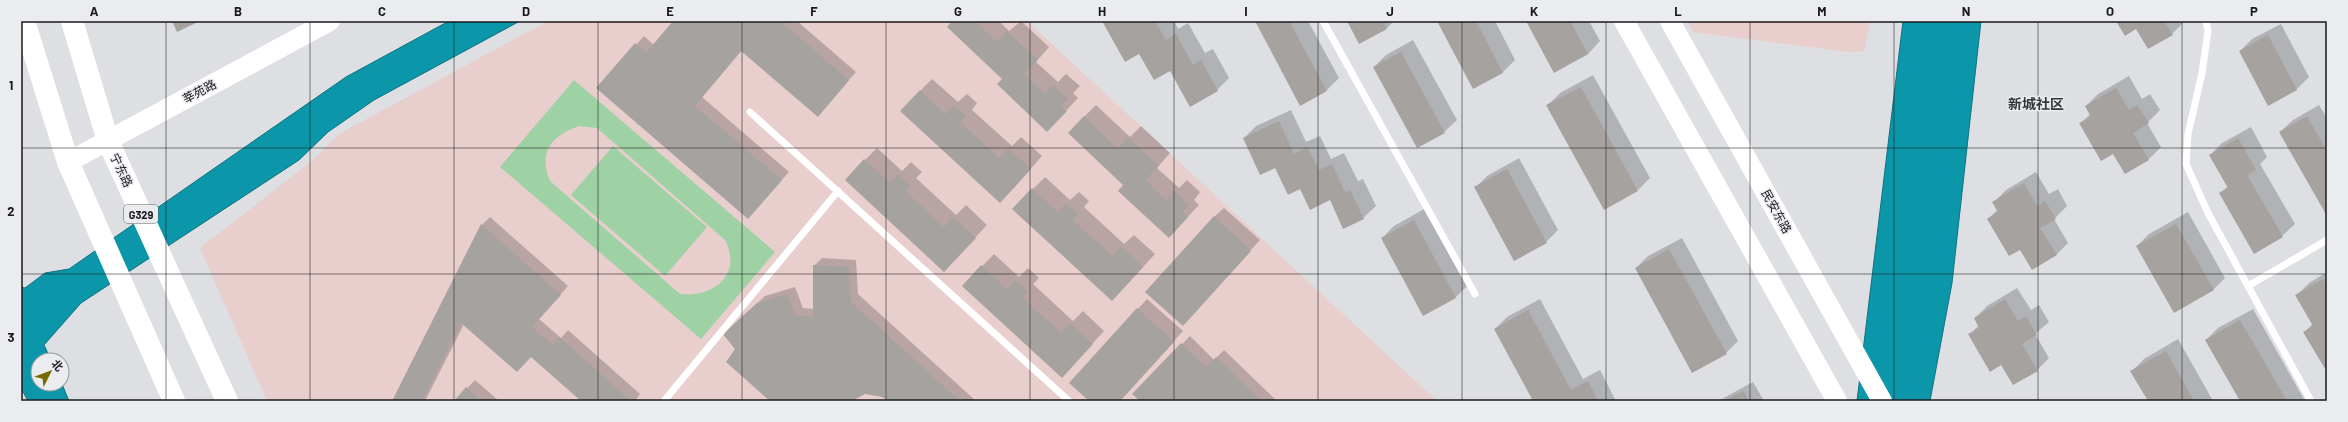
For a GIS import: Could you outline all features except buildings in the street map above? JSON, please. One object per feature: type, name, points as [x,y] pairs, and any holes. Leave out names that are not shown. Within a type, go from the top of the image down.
[{"type":"main road","points":[[24,21],[68,162],[174,401]]},
{"type":"main road","name":"宁东路","points":[[72,21],[108,141],[227,401]]},
{"type":"main road","name":"莘苑路","points":[[68,162],[330,21]]},
{"type":"main road","points":[[1624,21],[1837,401]]},
{"type":"main road","name":"民安东路","points":[[1670,21],[1852,344],[1882,401]]},
{"type":"lane","points":[[1323,21],[1475,294]]},
{"type":"lane","points":[[2206,21],[2208,30],[2202,73],[2188,134],[2186,164],[2208,213],[2311,401]]},
{"type":"lane","points":[[750,112],[1069,401]]},
{"type":"lane","points":[[664,401],[838,191]]},
{"type":"lane","points":[[2248,286],[2327,240]]},
{"type":"shaded area","points":[[548,21],[1027,21],[1437,401],[267,401],[200,248],[313,160],[339,134]]},
{"type":"shaded area","points":[[1687,21],[1870,21],[1864,51],[1849,52],[1693,32]]},
{"type":"green space","points":[[574,80],[775,252],[701,339],[500,167]],"holes":[[[579,126],[597,128],[725,240],[730,252],[728,273],[714,288],[704,292],[680,294],[550,181],[546,162],[547,153],[554,140],[569,130]]]},
{"type":"green space","points":[[613,146],[707,227],[665,276],[571,195]]},
{"type":"water","points":[[449,21],[520,21],[374,100],[328,132],[299,160],[81,303],[44,345],[47,352],[30,352],[30,392],[65,392],[69,401],[28,401],[21,388],[21,287],[25,288],[45,273],[69,269],[346,77]]},
{"type":"water","points":[[1903,21],[1981,21],[1952,283],[1930,401],[1857,401]]},
{"type":"district","name":"新城社区","points":[[2036,103]]}]
